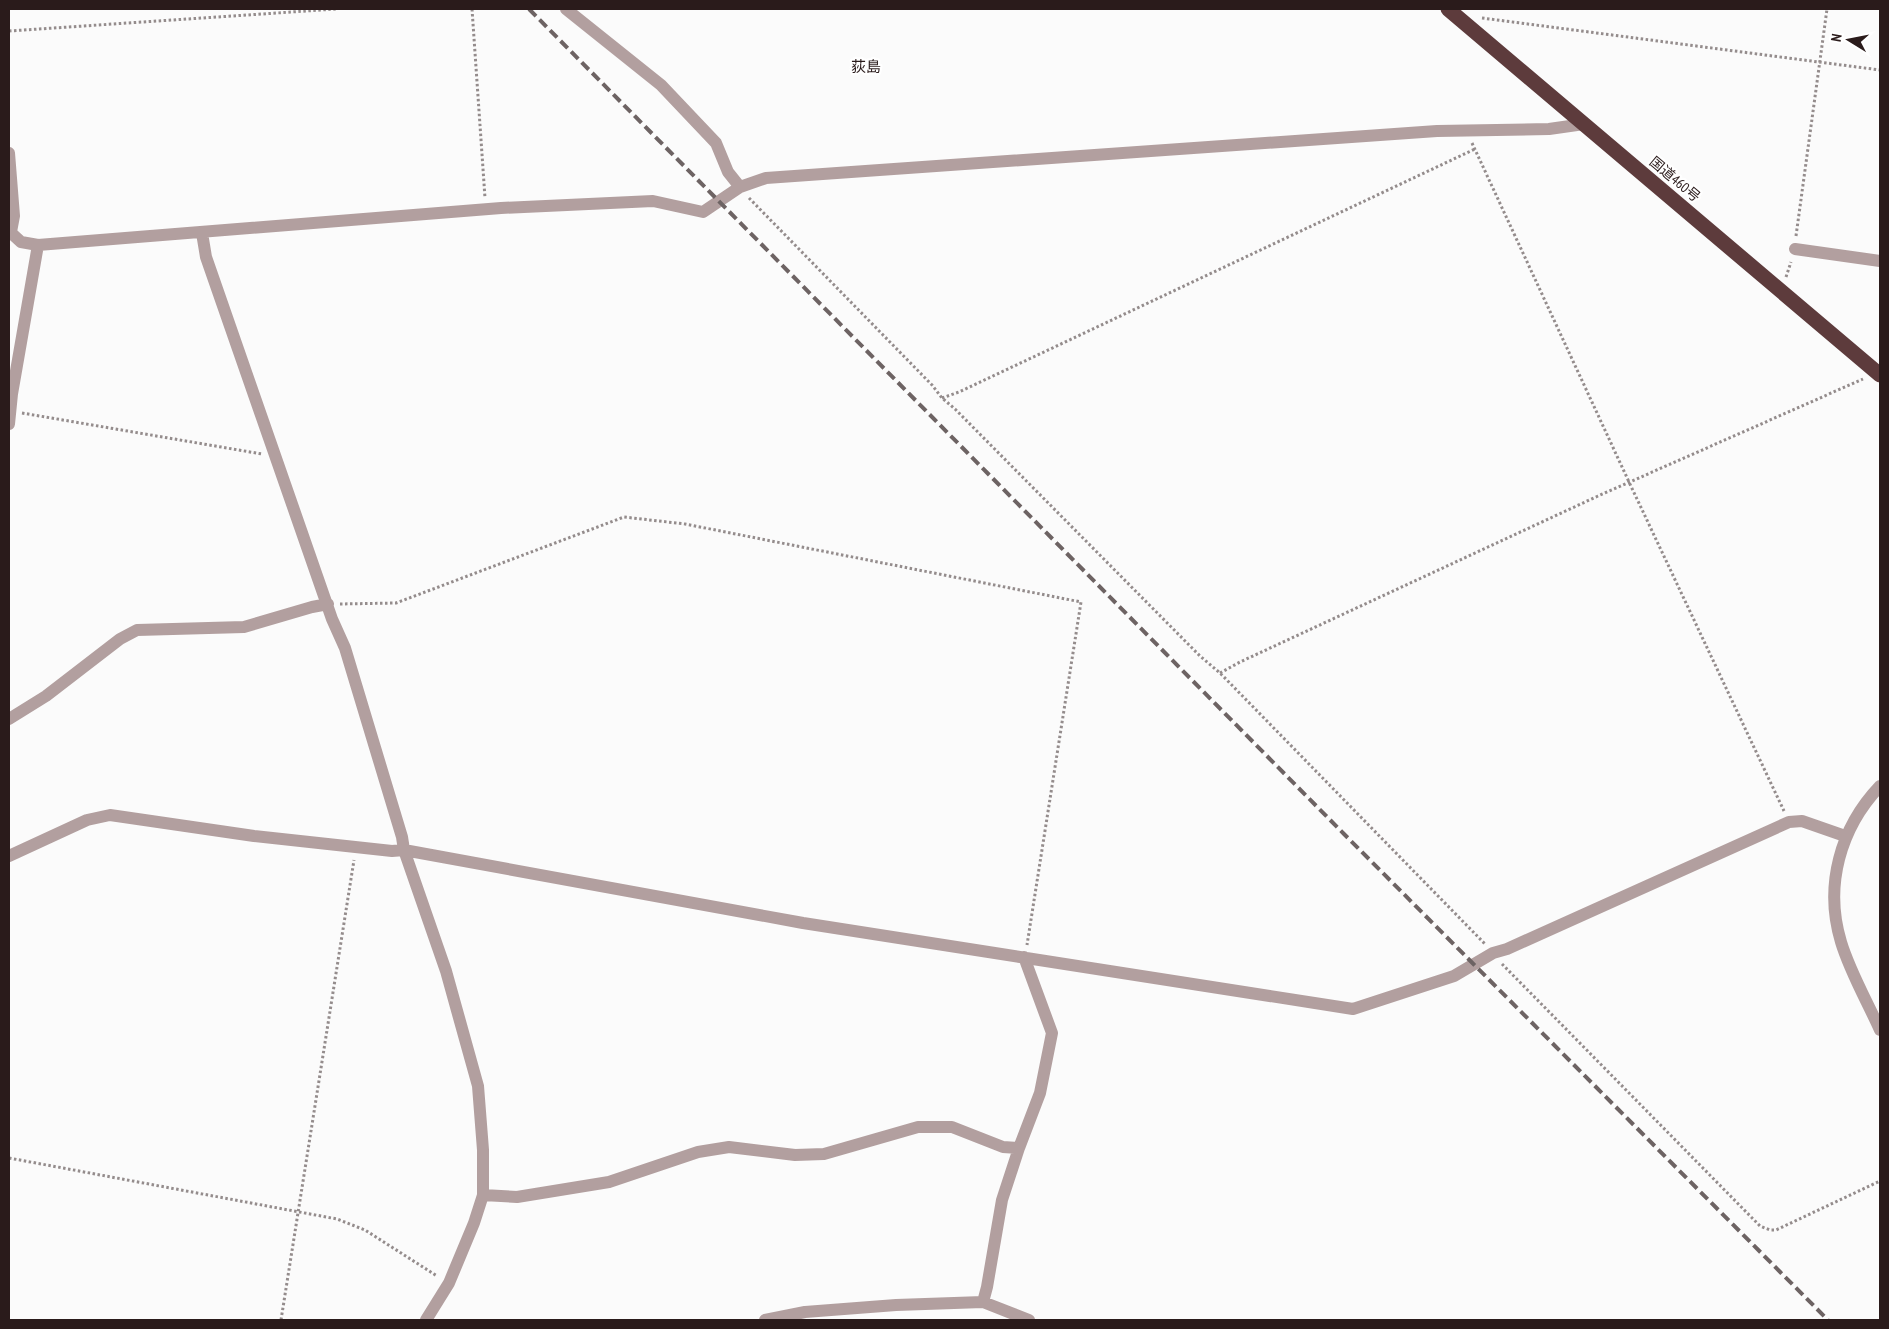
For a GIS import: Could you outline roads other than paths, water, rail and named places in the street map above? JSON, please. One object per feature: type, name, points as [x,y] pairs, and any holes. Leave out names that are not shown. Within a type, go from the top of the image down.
[{"type":"highway","name":"国道460号","points":[[1452,12],[1879,374]]},
{"type":"street","points":[[566,9],[661,85],[716,143],[728,172],[740,187]]},
{"type":"street","points":[[9,153],[14,216],[10,232],[21,242],[38,245],[485,209],[653,201],[704,212],[740,187],[766,178],[1466,130],[1549,130],[1584,124]]},
{"type":"street","points":[[202,233],[206,257],[332,618],[345,648],[402,837],[404,850],[446,971],[478,1086],[483,1150],[483,1195],[474,1223],[448,1283],[426,1320]]},
{"type":"street","points":[[9,424],[12,411],[12,394],[38,245]]},
{"type":"street","points":[[1795,249],[1880,261]]},
{"type":"street","points":[[9,719],[46,696],[120,639],[137,630],[244,627],[328,604]]},
{"type":"street","points":[[1880,786],[1862,808],[1845,836],[1838,859],[1834,902],[1836,923],[1849,963],[1880,1030]]},
{"type":"street","points":[[9,856],[87,820],[110,815],[254,836],[357,848],[392,851],[404,850],[803,922],[1353,1009],[1454,976],[1494,953],[1507,949],[1789,822],[1802,821],[1845,836]]},
{"type":"street","points":[[983,1302],[1002,1200],[1040,1093],[1052,1033],[1024,957]]},
{"type":"street","points":[[483,1195],[517,1197],[609,1182],[698,1152],[729,1147],[796,1155],[824,1154],[918,1127],[952,1127],[1004,1147],[1019,1148]]},
{"type":"street","points":[[765,1320],[805,1312],[888,1305],[983,1302],[1029,1320]]},
{"type":"railway","points":[[529,9],[1344,834],[1828,1320]]},
{"type":"district","name":"荻島","points":[[866,67]]}]
